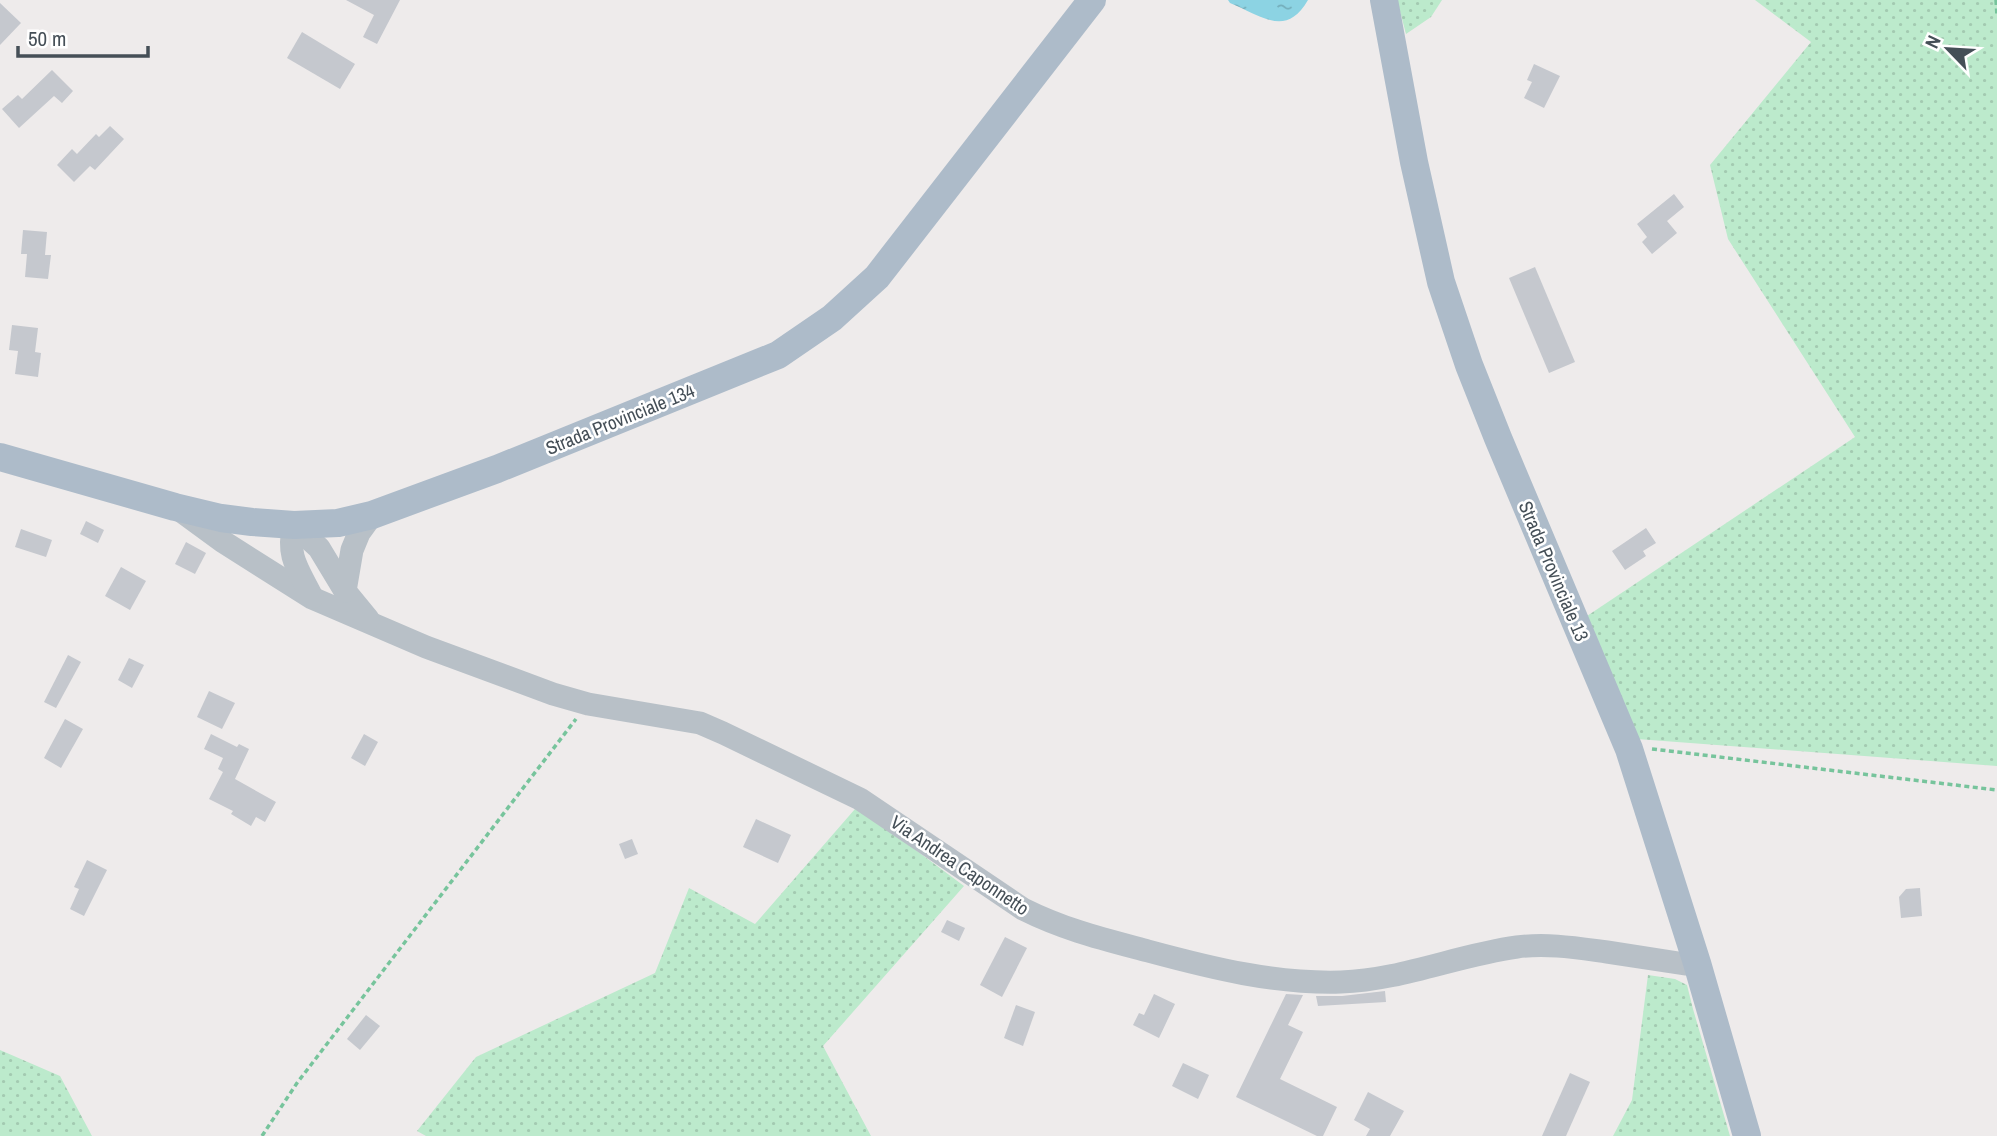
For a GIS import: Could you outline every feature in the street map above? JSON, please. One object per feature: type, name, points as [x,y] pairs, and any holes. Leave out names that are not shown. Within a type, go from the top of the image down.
[{"type":"main road","name":"Strada Provinciale 134","points":[[0,457],[175,507],[231,519],[294,524],[338,523],[372,515],[497,469],[778,355],[832,318],[877,277],[1092,0]]},
{"type":"main road","name":"Strada Provinciale 13","points":[[1384,0],[1414,162],[1441,282],[1469,365],[1498,438],[1629,749],[1698,963],[1747,1136]]},
{"type":"street","name":"Via Andrea Caponnetto","points":[[175,507],[222,541],[312,598],[426,648],[553,694],[588,704],[700,723],[723,733],[860,799],[991,889],[1042,919],[1078,932],[1186,961],[1296,981],[1342,982],[1382,977],[1488,951],[1521,946],[1557,945],[1685,964],[1698,963]]},
{"type":"street","points":[[345,591],[352,550],[359,533],[372,515]]},
{"type":"street","points":[[312,598],[291,555],[290,540],[294,524],[319,548],[345,591],[372,624]]},
{"type":"path","points":[[1996,0],[1997,16]]},
{"type":"path","points":[[262,1136],[297,1083],[588,704]]},
{"type":"path","points":[[1629,749],[1667,750],[1997,790]]},
{"type":"green space","points":[[1397,0],[1442,0],[1431,17],[1406,34]]},
{"type":"green space","points":[[1755,0],[1997,0],[1997,766],[1637,739],[1587,616],[1855,437],[1728,239],[1710,165],[1811,42]]},
{"type":"green space","points":[[855,809],[874,819],[964,886],[823,1046],[871,1136],[426,1136],[417,1131],[476,1057],[655,973],[689,888],[755,924]]},
{"type":"green space","points":[[1648,975],[1675,979],[1687,985],[1730,1136],[1613,1136],[1632,1100]]},
{"type":"green space","points":[[0,1050],[60,1076],[92,1136],[0,1136]]},
{"type":"water","points":[[1228,0],[1308,0],[1300,12],[1291,18],[1273,21]]},
{"type":"building","points":[[346,0],[400,0],[377,44],[363,37],[374,15]]},
{"type":"building","points":[[0,3],[21,23],[0,45]]},
{"type":"building","points":[[302,32],[355,64],[340,89],[287,58]]},
{"type":"building","points":[[1534,64],[1560,76],[1544,108],[1524,98],[1532,82],[1527,80]]},
{"type":"building","points":[[52,70],[73,91],[62,103],[54,96],[19,128],[2,109],[18,95],[22,99]]},
{"type":"building","points":[[110,126],[124,139],[95,170],[90,166],[74,182],[57,165],[72,149],[77,154],[96,134],[99,137]]},
{"type":"building","points":[[1674,194],[1684,207],[1667,221],[1677,233],[1652,254],[1642,242],[1647,237],[1637,224]]},
{"type":"building","points":[[23,230],[47,232],[45,255],[51,255],[48,279],[25,277],[27,254],[21,254]]},
{"type":"building","points":[[1535,267],[1575,362],[1549,373],[1509,278]]},
{"type":"building","points":[[12,325],[38,328],[35,352],[41,353],[38,377],[15,374],[18,351],[9,350]]},
{"type":"building","points":[[86,521],[104,530],[98,543],[80,534]]},
{"type":"building","points":[[1646,528],[1656,543],[1643,551],[1646,556],[1625,570],[1612,551]]},
{"type":"building","points":[[21,529],[52,540],[46,557],[15,547]]},
{"type":"building","points":[[186,542],[206,553],[195,574],[175,564]]},
{"type":"building","points":[[121,567],[146,581],[130,610],[105,596]]},
{"type":"building","points":[[68,655],[81,662],[56,708],[44,702]]},
{"type":"building","points":[[129,658],[144,665],[132,688],[118,680]]},
{"type":"building","points":[[209,691],[235,703],[222,729],[197,717]]},
{"type":"building","points":[[65,719],[83,729],[61,768],[44,758]]},
{"type":"building","points":[[211,734],[237,747],[239,744],[249,749],[235,779],[276,802],[265,822],[256,817],[251,826],[231,814],[233,811],[209,799],[223,772],[218,769],[223,758],[204,749]]},
{"type":"building","points":[[364,734],[378,742],[365,766],[351,758]]},
{"type":"building","points":[[756,819],[791,835],[778,863],[743,847]]},
{"type":"building","points":[[632,839],[638,854],[625,859],[619,844]]},
{"type":"building","points":[[87,860],[107,870],[84,916],[70,909],[79,889],[74,887]]},
{"type":"building","points":[[1920,888],[1922,916],[1901,918],[1899,897],[1906,889]]},
{"type":"building","points":[[947,920],[965,928],[959,941],[941,932]]},
{"type":"building","points":[[1005,937],[1027,948],[1002,997],[980,985]]},
{"type":"building","points":[[1385,991],[1386,1002],[1318,1006],[1316,996],[1342,996]]},
{"type":"building","points":[[1154,994],[1175,1004],[1159,1038],[1133,1025],[1139,1013],[1144,1015]]},
{"type":"building","points":[[1286,994],[1303,995],[1288,1025],[1303,1032],[1280,1079],[1337,1107],[1323,1136],[1317,1136],[1236,1097]]},
{"type":"building","points":[[1016,1005],[1035,1012],[1023,1046],[1004,1038]]},
{"type":"building","points":[[366,1015],[380,1026],[360,1050],[347,1039]]},
{"type":"building","points":[[1183,1063],[1209,1075],[1198,1099],[1172,1086]]},
{"type":"building","points":[[1570,1073],[1590,1082],[1566,1136],[1542,1136]]},
{"type":"building","points":[[1368,1092],[1404,1111],[1390,1136],[1366,1136],[1370,1129],[1354,1120]]}]
